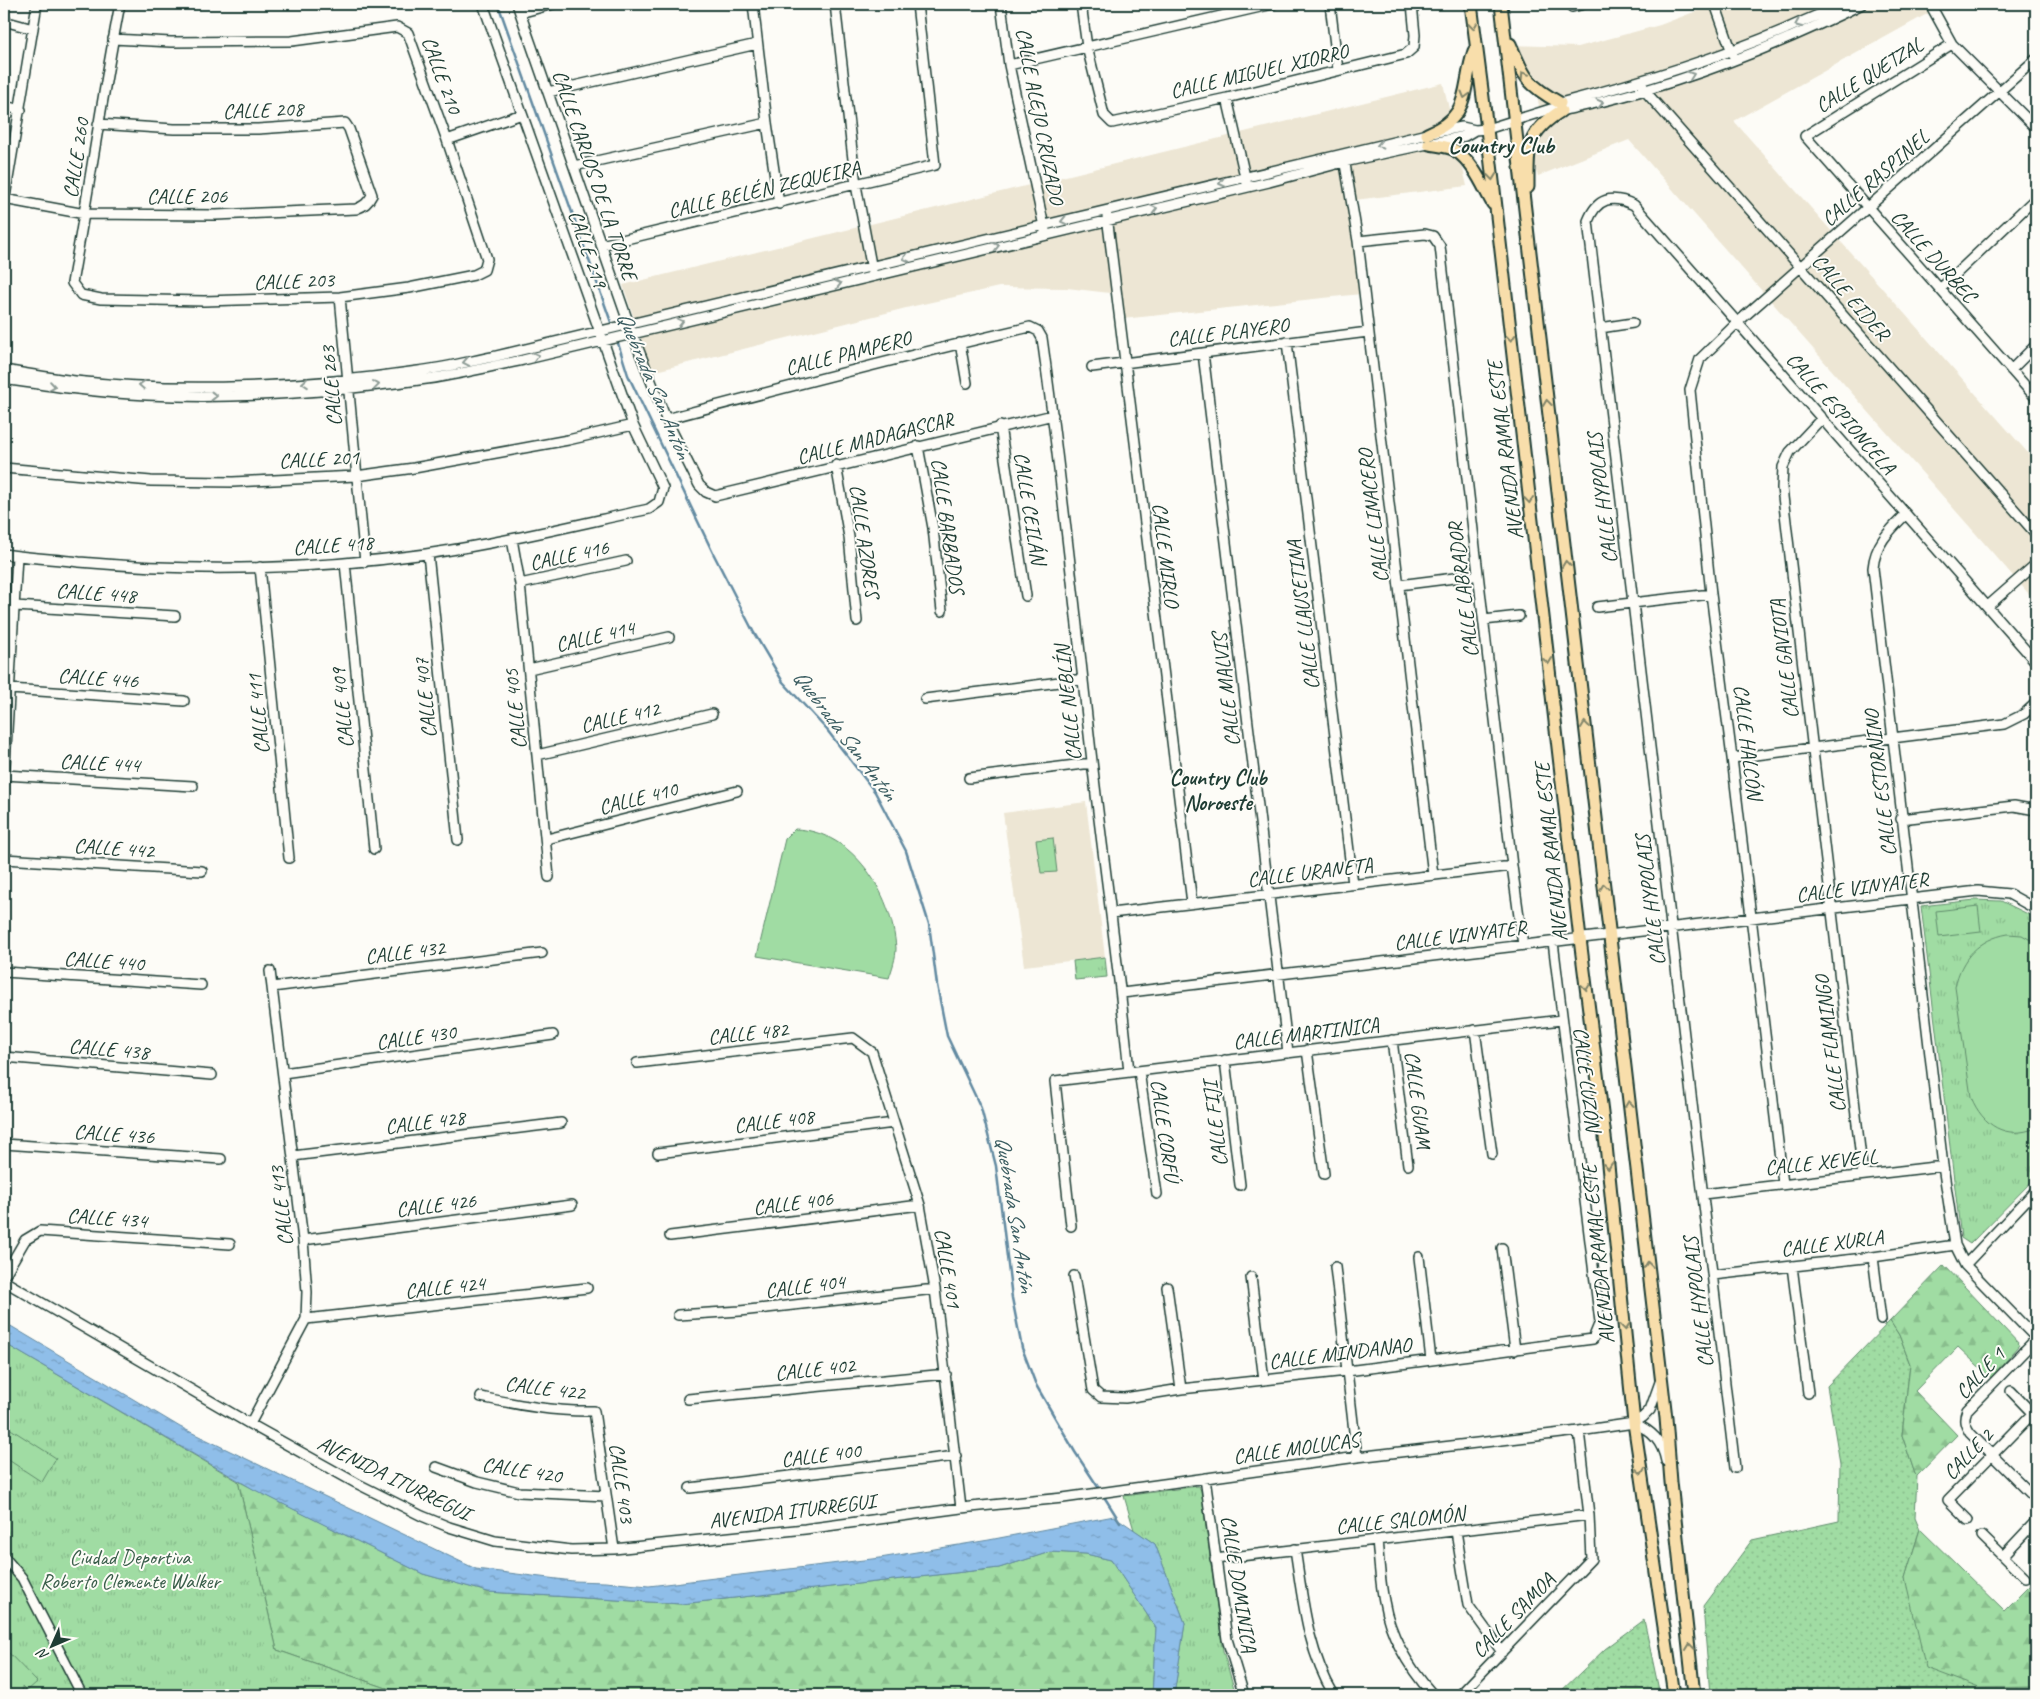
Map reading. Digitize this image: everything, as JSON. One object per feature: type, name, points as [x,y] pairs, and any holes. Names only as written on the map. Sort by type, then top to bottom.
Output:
[{"type":"main road","name":"AVENIDA RAMAL ESTE","points":[[1471,4],[1487,128],[1580,939],[1606,1145],[1634,1422],[1674,1695]]},
{"type":"main road","points":[[1501,4],[1661,1374],[1694,1695]]},
{"type":"main road","points":[[1504,32],[1527,80],[1559,107],[1541,125],[1532,138],[1528,163],[1528,189],[1525,214]]},
{"type":"main road","points":[[1428,139],[1460,110],[1476,47]]},
{"type":"main road","points":[[1428,139],[1451,148],[1463,157],[1475,173],[1495,208]]},
{"type":"street","points":[[4,200],[21,110],[37,4]]},
{"type":"street","name":"CALLE 260","points":[[101,299],[81,295],[72,283],[120,4]]},
{"type":"street","name":"CALLE 219","points":[[483,4],[601,340],[633,425],[663,488],[659,502]]},
{"type":"street","points":[[518,8],[553,4]]},
{"type":"street","points":[[753,4],[778,204]]},
{"type":"street","points":[[836,4],[856,185],[872,271]]},
{"type":"street","name":"CALLE BELÉN ZEQUEIRA","points":[[601,245],[935,166],[917,4]]},
{"type":"street","name":"CALLE ALEJO CRUZADO","points":[[1001,4],[1009,65],[1045,230]]},
{"type":"street","points":[[1081,4],[1087,47]]},
{"type":"street","points":[[1009,65],[1273,4]]},
{"type":"street","points":[[1330,4],[1338,70]]},
{"type":"street","name":"CALLE MIGUEL XIORRO","points":[[1087,47],[1104,115],[1112,123],[1227,98],[1406,54],[1414,47],[1412,4]]},
{"type":"street","points":[[1569,4],[1572,7],[1584,4]]},
{"type":"street","points":[[1715,4],[1733,56]]},
{"type":"street","points":[[1107,216],[1245,177],[1428,139],[1462,127],[1475,130],[1487,128],[1733,56],[1842,4]]},
{"type":"street","points":[[1559,107],[1646,91],[1825,22],[1862,4]]},
{"type":"street","points":[[1930,4],[1952,44],[2036,128]]},
{"type":"street","name":"CALLE CARLOS DE LA TORRE","points":[[518,8],[601,245],[666,419],[699,485],[706,492]]},
{"type":"street","points":[[4,21],[33,29]]},
{"type":"street","name":"CALLE 210","points":[[113,39],[171,42],[292,41],[397,27],[408,33],[447,140],[487,259],[484,270]]},
{"type":"street","points":[[548,92],[757,44]]},
{"type":"street","name":"CALLE QUETZAL","points":[[1805,136],[1952,44]]},
{"type":"street","name":"CALLE RASPINEL","points":[[1738,322],[2036,59]]},
{"type":"street","name":"CALLE EIDER","points":[[1641,82],[1646,91],[2036,534]]},
{"type":"street","points":[[1227,98],[1247,186]]},
{"type":"street","points":[[4,106],[21,110]]},
{"type":"street","points":[[447,140],[522,114]]},
{"type":"street","name":"CALLE 208","points":[[98,124],[183,130],[258,129],[345,123],[372,190],[369,201]]},
{"type":"street","points":[[574,166],[767,123]]},
{"type":"street","name":"CALLE DURBEC","points":[[1805,136],[2036,398]]},
{"type":"street","points":[[4,370],[76,381],[167,386],[348,384],[492,357],[598,331],[631,328],[1045,230],[1247,186],[1343,158]]},
{"type":"street","name":"CALLE LINACERO","points":[[1343,158],[1358,241],[1433,875]]},
{"type":"street","points":[[1940,289],[2036,198]]},
{"type":"street","name":"CALLE ESPIONCELA","points":[[1612,199],[1624,200],[1634,205],[2036,662]]},
{"type":"street","name":"CALLE HYPOLAIS","points":[[1612,199],[1599,204],[1592,212],[1588,221],[1735,1468]]},
{"type":"street","name":"CALLE 206","points":[[4,200],[85,214],[216,215],[356,209],[364,206],[369,201]]},
{"type":"street","name":"CALLE MIRLO","points":[[1107,216],[1192,903]]},
{"type":"street","name":"CALLE LABRADOR","points":[[1358,241],[1425,234],[1433,236],[1440,246],[1512,866],[1524,945]]},
{"type":"street","name":"CALLE 203","points":[[101,299],[204,302],[340,297],[409,288],[474,275],[484,270]]},
{"type":"street","name":"CALLE 263","points":[[340,297],[365,562]]},
{"type":"street","name":"CALLE HALCÓN","points":[[1738,322],[1700,359],[1690,390],[1710,594],[1732,758],[1783,1184]]},
{"type":"street","points":[[1600,328],[1633,323]]},
{"type":"street","name":"CALLE PAMPERO","points":[[666,419],[960,343],[1030,327],[1038,331]]},
{"type":"street","points":[[4,379],[75,389],[156,395],[243,396],[348,384],[435,377],[523,360],[601,340],[631,328]]},
{"type":"street","name":"CALLE NEBLÍN","points":[[1038,331],[1042,338],[1053,415],[1092,763],[1122,993],[1129,1072]]},
{"type":"street","name":"CALLE PLAYERO","points":[[1092,368],[1368,332]]},
{"type":"street","name":"CALLE LLAUSETINA","points":[[1287,342],[1353,884]]},
{"type":"street","points":[[960,343],[967,383]]},
{"type":"street","points":[[2012,370],[2036,345]]},
{"type":"street","name":"CALLE MALVIS","points":[[1203,353],[1288,1053]]},
{"type":"street","name":"CALLE MADAGASCAR","points":[[706,492],[715,496],[836,465],[1053,415]]},
{"type":"street","name":"CALLE GAVIOTA","points":[[1822,418],[1790,452],[1783,467],[1782,488],[1831,909]]},
{"type":"street","name":"CALLE 201","points":[[4,468],[150,481],[233,482],[356,476],[414,468],[568,440],[633,425]]},
{"type":"street","name":"CALLE CEILÁN","points":[[1000,426],[1026,596]]},
{"type":"street","name":"CALLE BARBADOS","points":[[918,446],[932,528],[942,611]]},
{"type":"street","name":"CALLE AZORES","points":[[836,465],[848,537],[857,621]]},
{"type":"street","name":"CALLE 418","points":[[4,554],[143,568],[345,564],[428,554],[512,538],[649,509],[659,502]]},
{"type":"street","name":"CALLE ESTORNINO","points":[[1906,514],[1884,536],[1874,556],[1873,568],[1943,1166],[1955,1245],[1965,1264],[2036,1339]]},
{"type":"street","name":"CALLE 405","points":[[512,538],[520,584],[550,877]]},
{"type":"street","name":"CALLE 407","points":[[428,554],[458,840]]},
{"type":"street","points":[[4,783],[17,556]]},
{"type":"street","name":"CALLE 416","points":[[520,584],[626,561]]},
{"type":"street","name":"CALLE 409","points":[[345,564],[374,849]]},
{"type":"street","points":[[1988,606],[2036,564]]},
{"type":"street","name":"CALLE 411","points":[[260,567],[289,858]]},
{"type":"street","points":[[1399,585],[1478,575]]},
{"type":"street","points":[[1597,607],[1710,594]]},
{"type":"street","name":"CALLE 448","points":[[15,606],[175,616]]},
{"type":"street","points":[[1484,620],[1519,616]]},
{"type":"street","name":"CALLE 414","points":[[529,669],[669,637]]},
{"type":"street","points":[[925,699],[1083,679]]},
{"type":"street","name":"CALLE 446","points":[[10,689],[184,701]]},
{"type":"street","points":[[1732,758],[2004,724],[2024,714],[2036,703]]},
{"type":"street","name":"CALLE 412","points":[[537,755],[712,714]]},
{"type":"street","points":[[969,778],[1092,763]]},
{"type":"street","name":"CALLE 444","points":[[4,775],[193,786]]},
{"type":"street","name":"CALLE 410","points":[[547,839],[737,790]]},
{"type":"street","points":[[1901,819],[2014,806],[2036,810]]},
{"type":"street","name":"CALLE 442","points":[[4,859],[202,871]]},
{"type":"street","name":"CALLE URANETA","points":[[1111,913],[1512,866]]},
{"type":"street","name":"CALLE VINYATER","points":[[1122,993],[1912,899],[1986,892],[2009,894],[2036,909]]},
{"type":"street","name":"CALLE FLAMINGO","points":[[1831,909],[1863,1175]]},
{"type":"street","name":"CALLE LUZÓN","points":[[1553,942],[1600,1322],[1593,1339]]},
{"type":"street","name":"CALLE 432","points":[[272,986],[542,953]]},
{"type":"street","name":"CALLE 413","points":[[250,1424],[306,1319],[307,1292],[303,1240],[270,971]]},
{"type":"street","name":"CALLE 440","points":[[4,972],[201,985]]},
{"type":"street","name":"CALLE MARTINICA","points":[[1071,1226],[1055,1081],[1562,1020]]},
{"type":"street","points":[[1475,1030],[1492,1154]]},
{"type":"street","name":"CALLE 430","points":[[283,1073],[553,1036]]},
{"type":"street","name":"CALLE 482","points":[[637,1063],[854,1038],[861,1044]]},
{"type":"street","name":"CALLE GUAM","points":[[1392,1040],[1408,1165]]},
{"type":"street","name":"CALLE 401","points":[[861,1044],[872,1052],[920,1205],[935,1289],[961,1508]]},
{"type":"street","points":[[1307,1050],[1324,1174]]},
{"type":"street","name":"CALLE 438","points":[[4,1058],[212,1075]]},
{"type":"street","name":"CALLE FIJI","points":[[1225,1060],[1240,1184]]},
{"type":"street","name":"CALLE CORFÚ","points":[[1139,1071],[1156,1194]]},
{"type":"street","name":"CALLE 428","points":[[293,1156],[561,1123]]},
{"type":"street","name":"CALLE 408","points":[[658,1153],[894,1123]]},
{"type":"street","name":"CALLE 436","points":[[4,1144],[221,1160]]},
{"type":"street","name":"CALLE XEVELL","points":[[1703,1194],[1943,1166]]},
{"type":"street","points":[[1965,1264],[2036,1190]]},
{"type":"street","name":"CALLE 426","points":[[303,1240],[572,1205]]},
{"type":"street","name":"CALLE 406","points":[[670,1236],[920,1205]]},
{"type":"street","name":"CALLE 434","points":[[4,1276],[23,1243],[31,1235],[40,1231],[230,1244]]},
{"type":"street","name":"CALLE XURLA","points":[[1712,1275],[1873,1257],[1955,1245]]},
{"type":"street","points":[[1502,1248],[1515,1350]]},
{"type":"street","points":[[1419,1257],[1431,1360]]},
{"type":"street","points":[[1873,1257],[1881,1320]]},
{"type":"street","points":[[1792,1266],[1808,1393]]},
{"type":"street","points":[[1334,1267],[1357,1457]]},
{"type":"street","name":"CALLE MINDANAO","points":[[1074,1276],[1093,1390],[1101,1397],[1125,1398],[1182,1389],[1347,1371],[1593,1339]]},
{"type":"street","points":[[1251,1277],[1264,1380]]},
{"type":"street","name":"AVENIDA ITURREGUI","points":[[4,1281],[250,1424],[356,1483],[449,1527],[495,1541],[571,1550],[614,1550],[805,1529],[961,1508]]},
{"type":"street","points":[[1167,1287],[1182,1389]]},
{"type":"street","name":"CALLE 424","points":[[306,1319],[587,1288]]},
{"type":"street","name":"CALLE 404","points":[[678,1315],[740,1311],[935,1289]]},
{"type":"street","name":"CALLE 1","points":[[2036,1339],[1967,1410],[1964,1416],[1965,1425],[1970,1433],[2036,1499]]},
{"type":"street","name":"CALLE 402","points":[[688,1399],[946,1374]]},
{"type":"street","points":[[1634,1422],[1650,1410],[1657,1393],[1661,1374]]},
{"type":"street","name":"CALLE 2","points":[[1968,1520],[1948,1500],[1991,1455],[2034,1415],[2011,1391]]},
{"type":"street","name":"CALLE 422","points":[[481,1397],[540,1409],[565,1412],[594,1412],[596,1422]]},
{"type":"street","name":"CALLE 403","points":[[596,1422],[614,1550]]},
{"type":"street","points":[[1634,1422],[1650,1431],[1657,1438],[1664,1452],[1671,1482]]},
{"type":"street","name":"CALLE MOLUCAS","points":[[961,1508],[1063,1498],[1357,1457],[1579,1431],[1634,1422]]},
{"type":"street","points":[[1579,1431],[1590,1516]]},
{"type":"street","name":"CALLE 400","points":[[690,1488],[956,1456]]},
{"type":"street","name":"CALLE 420","points":[[436,1467],[477,1482],[519,1492],[606,1496]]},
{"type":"street","name":"CALLE DOMINICA","points":[[1205,1478],[1227,1640],[1244,1695]]},
{"type":"street","name":"CALLE SALOMÓN","points":[[1215,1559],[1590,1516]]},
{"type":"street","name":"CALLE SAMOA","points":[[1460,1695],[1591,1559],[1590,1516]]},
{"type":"street","points":[[2003,1556],[2036,1521]]},
{"type":"street","points":[[1456,1531],[1468,1605],[1502,1652]]},
{"type":"street","points":[[1982,1536],[2025,1578]]},
{"type":"street","points":[[1377,1540],[1384,1602],[1393,1634],[1417,1677],[1433,1695]]},
{"type":"street","points":[[1295,1549],[1307,1628],[1326,1681],[1334,1695]]},
{"type":"street","points":[[4,1557],[22,1578],[82,1695]]},
{"type":"shaded area","points":[[1715,4],[1945,4],[1734,121],[2036,462],[2036,602],[1629,140],[1538,176],[1529,153],[1539,106],[1536,89],[1511,45],[1578,47],[1660,25]]},
{"type":"shaded area","points":[[1443,83],[1467,186],[1347,201],[1361,294],[1122,319],[1118,294],[1067,288],[999,287],[914,306],[652,372],[623,285]]},
{"type":"shaded area","points":[[1086,802],[1105,957],[1024,966],[1003,813]]},
{"type":"green space","points":[[795,829],[816,832],[835,841],[852,853],[878,887],[893,927],[896,948],[895,960],[889,978],[757,956],[785,839]]},
{"type":"green space","points":[[1053,838],[1057,872],[1041,873],[1036,840]]},
{"type":"green space","points":[[1975,900],[2001,901],[2032,916],[2036,921],[2036,1177],[1970,1244],[1961,1238],[1921,906]]},
{"type":"green space","points":[[1978,906],[1981,932],[1939,937],[1936,911]]},
{"type":"green space","points":[[2008,934],[2022,935],[2036,943],[2036,1128],[2015,1132],[2005,1131],[1989,1123],[1982,1116],[1971,1097],[1955,987],[1962,967],[1973,951],[1988,940]]},
{"type":"green space","points":[[1105,957],[1107,977],[1075,980],[1073,961]]},
{"type":"green space","points":[[1944,1265],[2020,1345],[1991,1378],[1958,1347],[1915,1391],[1957,1435],[1917,1476],[1902,1435],[1910,1364],[1899,1335],[1890,1321]]},
{"type":"green space","points":[[1890,1321],[1899,1335],[1910,1364],[1902,1435],[1917,1476],[1915,1517],[1920,1529],[1905,1578],[1979,1688],[2036,1687],[2036,1695],[1710,1695],[1703,1606],[1752,1540],[1839,1521],[1840,1463],[1827,1386]]},
{"type":"green space","name":"Ciudad Deportiva Roberto Clemente Walker","points":[[4,1343],[238,1481],[277,1650],[395,1691],[394,1695],[4,1695]]},
{"type":"green space","points":[[9,1428],[56,1458],[42,1482],[4,1457],[4,1436]]},
{"type":"green space","points":[[238,1481],[423,1574],[488,1592],[681,1604],[999,1568],[1050,1552],[1086,1554],[1111,1560],[1156,1628],[1152,1695],[394,1695],[395,1691],[277,1650]]},
{"type":"green space","points":[[1198,1486],[1201,1490],[1223,1651],[1236,1695],[1174,1695],[1185,1623],[1155,1544],[1134,1530],[1124,1496]]},
{"type":"green space","points":[[1920,1529],[2004,1611],[2036,1579],[2036,1687],[1979,1688],[1926,1668],[1905,1578]]},
{"type":"green space","points":[[1644,1620],[1660,1695],[1557,1695],[1605,1649]]},
{"type":"green space","points":[[4,1648],[37,1682],[27,1691],[22,1686],[23,1695],[4,1695]]},
{"type":"water","points":[[4,1322],[180,1427],[476,1569],[573,1581],[649,1586],[880,1558],[989,1540],[1114,1516],[1155,1544],[1185,1623],[1174,1695],[1152,1695],[1156,1628],[1111,1560],[1086,1554],[1050,1552],[999,1568],[681,1604],[488,1592],[423,1574],[253,1489],[4,1343]]},
{"type":"waterway","name":"Quebrada San Antón","points":[[498,4],[612,325]]},
{"type":"waterway","name":"Quebrada San Antón","points":[[617,340],[628,375],[713,553],[754,633],[783,682],[827,730],[875,792],[906,851],[929,924],[937,985],[947,1036],[981,1108],[996,1166],[1012,1298],[1022,1348],[1036,1385],[1075,1452],[1100,1490]]},
{"type":"waterway","name":"Quebrada San Antón","points":[[1103,1495],[1120,1522]]},
{"type":"district","name":"Country Club","points":[[1501,145]]},
{"type":"district","name":"Country Club Noroeste","points":[[1218,790]]}]
